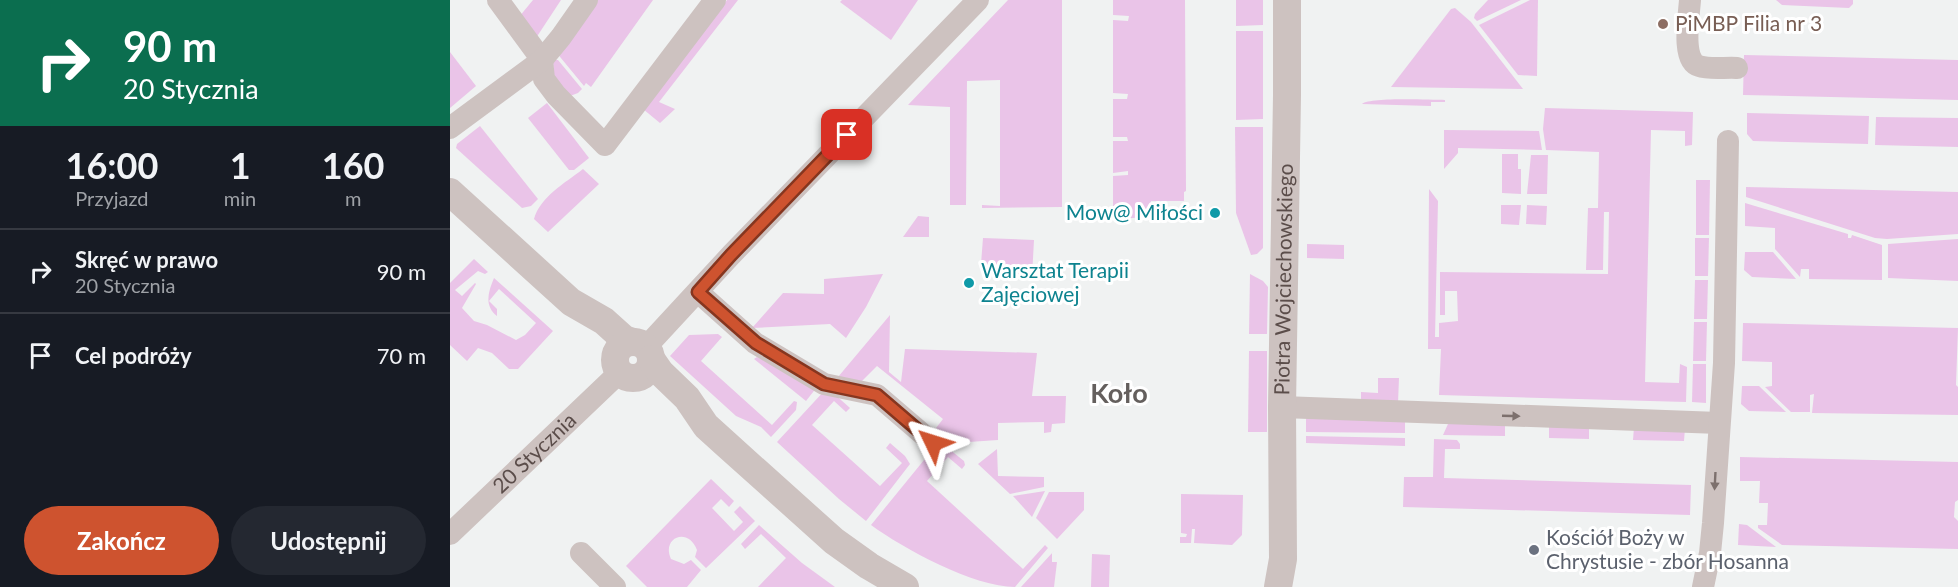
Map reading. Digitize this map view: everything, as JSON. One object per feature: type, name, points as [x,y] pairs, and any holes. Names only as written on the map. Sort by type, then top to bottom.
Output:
[{"type":"street","points":[[498,0],[542,60],[544,79],[556,95],[605,145],[715,0]]},
{"type":"street","points":[[450,128],[542,60],[587,0]]},
{"type":"street","name":"20 Stycznia","points":[[450,534],[633,360],[731,255],[978,0]]},
{"type":"street","name":"Piotra Wojciechowskiego","points":[[1278,587],[1283,559],[1282,407],[1287,0]]},
{"type":"street","points":[[1690,0],[1687,53],[1692,63],[1699,67],[1737,68]]},
{"type":"street","points":[[1703,587],[1712,533],[1724,363],[1728,141]]},
{"type":"street","points":[[450,192],[571,302],[604,321],[624,339],[648,385],[676,410],[706,426],[834,541],[869,566],[905,587]]},
{"type":"street","points":[[698,292],[756,343],[824,384],[877,395],[933,443]]},
{"type":"street","points":[[1282,407],[1719,423]]},
{"type":"street","points":[[581,553],[615,587]]},
{"type":"street","name":"Piotra Wojciechowskiego","points":[[1283,559],[1296,587]]},
{"type":"shaded area","points":[[533,0],[561,0],[536,38],[519,17]]},
{"type":"shaded area","points":[[592,0],[653,0],[591,87],[586,83],[584,86],[556,52]]},
{"type":"shaded area","points":[[727,0],[738,0],[659,102],[675,109],[660,123],[643,109]]},
{"type":"shaded area","points":[[842,0],[918,0],[891,40],[840,2]]},
{"type":"shaded area","points":[[1008,0],[1062,0],[1062,207],[982,208],[982,205],[1000,206],[1000,80],[967,81],[966,205],[950,205],[950,107],[908,105]]},
{"type":"shaded area","points":[[1113,0],[1185,0],[1186,191],[1184,201],[1151,201],[1151,217],[1113,219],[1113,176],[1128,175],[1128,171],[1113,173],[1113,141],[1128,141],[1127,137],[1113,137],[1113,99],[1127,99],[1128,94],[1113,93],[1113,20],[1128,21],[1129,16],[1113,15]]},
{"type":"shaded area","points":[[1236,0],[1263,0],[1263,25],[1236,26]]},
{"type":"shaded area","points":[[1488,0],[1521,0],[1477,21],[1474,18],[1475,14]]},
{"type":"shaded area","points":[[1530,0],[1538,0],[1537,76],[1518,75],[1479,25]]},
{"type":"shaded area","points":[[1776,0],[1853,0],[1853,4],[1849,8],[1782,5]]},
{"type":"shaded area","points":[[1455,8],[1471,22],[1523,89],[1391,87],[1451,9]]},
{"type":"shaded area","points":[[1236,31],[1263,31],[1263,119],[1236,120]]},
{"type":"shaded area","points":[[450,52],[476,86],[450,108]]},
{"type":"shaded area","points":[[1744,55],[1958,60],[1958,100],[1743,95]]},
{"type":"shaded area","points":[[553,60],[558,60],[582,89],[578,93],[570,96],[554,83]]},
{"type":"shaded area","points":[[1388,100],[1445,100],[1445,102],[1431,102],[1431,106],[1362,104]]},
{"type":"shaded area","points":[[547,103],[589,158],[574,170],[569,170],[528,118]]},
{"type":"shaded area","points":[[1545,108],[1693,112],[1692,145],[1685,146],[1685,131],[1651,130],[1645,382],[1679,383],[1680,364],[1687,367],[1686,402],[1439,395],[1441,349],[1428,349],[1429,189],[1438,201],[1435,337],[1439,337],[1439,323],[1458,321],[1457,291],[1445,291],[1445,315],[1440,315],[1440,272],[1608,274],[1609,212],[1604,212],[1603,270],[1586,270],[1588,208],[1598,208],[1599,152],[1546,150],[1543,129]]},
{"type":"shaded area","points":[[1747,113],[1869,116],[1868,144],[1753,141],[1747,134]]},
{"type":"shaded area","points":[[1876,117],[1958,118],[1958,147],[1875,145]]},
{"type":"shaded area","points":[[480,126],[538,199],[531,206],[522,208],[456,148],[457,144]]},
{"type":"shaded area","points":[[1235,127],[1263,127],[1263,248],[1257,254],[1251,255],[1236,213]]},
{"type":"shaded area","points":[[1444,130],[1539,131],[1542,150],[1458,148],[1458,153],[1444,169]]},
{"type":"shaded area","points":[[1502,154],[1518,154],[1518,169],[1521,169],[1521,194],[1502,193]]},
{"type":"shaded area","points":[[1531,155],[1548,155],[1547,194],[1527,194]]},
{"type":"shaded area","points":[[583,169],[599,184],[548,232],[534,219],[537,211],[547,197]]},
{"type":"shaded area","points":[[1696,180],[1710,180],[1709,235],[1696,235]]},
{"type":"shaded area","points":[[1746,187],[1958,192],[1958,234],[1875,238],[1746,197]]},
{"type":"shaded area","points":[[1745,203],[1848,234],[1848,238],[1852,235],[1882,245],[1882,280],[1809,279],[1809,269],[1801,269],[1800,277],[1775,249],[1775,228],[1745,226]]},
{"type":"shaded area","points":[[1501,205],[1521,205],[1519,225],[1501,224]]},
{"type":"shaded area","points":[[1527,205],[1547,206],[1546,225],[1526,224]]},
{"type":"shaded area","points":[[918,216],[929,217],[929,237],[903,237]]},
{"type":"shaded area","points":[[983,238],[1034,240],[1032,277],[983,275],[984,264],[981,264]]},
{"type":"shaded area","points":[[1695,238],[1709,238],[1708,276],[1695,276]]},
{"type":"shaded area","points":[[1958,239],[1958,281],[1888,278],[1888,244]]},
{"type":"shaded area","points":[[1307,244],[1344,245],[1344,259],[1307,258]]},
{"type":"shaded area","points":[[1745,252],[1773,252],[1796,279],[1752,277],[1744,270]]},
{"type":"shaded area","points":[[474,259],[488,272],[485,274],[478,271],[455,290],[462,296],[476,284],[462,308],[474,321],[516,340],[525,335],[536,323],[499,289],[489,301],[497,309],[497,316],[493,312],[490,308],[488,298],[494,278],[553,331],[518,369],[509,369],[492,353],[478,348],[467,361],[450,345],[450,283]]},
{"type":"shaded area","points":[[883,274],[846,338],[830,324],[752,328],[783,293],[824,294],[824,279]]},
{"type":"shaded area","points":[[1250,274],[1263,281],[1268,287],[1267,334],[1249,334]]},
{"type":"shaded area","points":[[1695,280],[1708,280],[1707,319],[1694,319]]},
{"type":"shaded area","points":[[890,315],[889,372],[901,382],[905,349],[1037,353],[1032,396],[1066,396],[1065,423],[1052,424],[1051,432],[1044,433],[1044,422],[998,423],[998,440],[954,443],[936,428],[943,419],[877,366],[860,383],[838,377]]},
{"type":"shaded area","points":[[1694,322],[1707,322],[1706,361],[1693,361]]},
{"type":"shaded area","points":[[1743,323],[1958,328],[1956,385],[1958,387],[1958,415],[1812,413],[1814,394],[1810,395],[1810,412],[1791,412],[1765,387],[1772,386],[1772,362],[1742,361]]},
{"type":"shaded area","points":[[718,334],[722,337],[701,361],[772,425],[794,401],[797,402],[796,410],[771,437],[761,427],[736,416],[670,356],[689,335]]},
{"type":"shaded area","points":[[1249,351],[1267,351],[1267,432],[1248,432]]},
{"type":"shaded area","points":[[757,357],[817,387],[806,401],[754,359]]},
{"type":"shaded area","points":[[1693,364],[1706,364],[1706,403],[1692,402]]},
{"type":"shaded area","points":[[1378,378],[1399,378],[1398,403],[1361,402],[1361,392],[1378,393]]},
{"type":"shaded area","points":[[1742,386],[1759,386],[1786,412],[1749,411],[1741,404]]},
{"type":"shaded area","points":[[826,389],[850,408],[846,412],[834,401],[812,425],[880,486],[902,463],[886,448],[890,443],[905,456],[910,464],[866,521],[777,442]]},
{"type":"shaded area","points":[[1306,418],[1405,421],[1405,433],[1306,432]]},
{"type":"shaded area","points":[[1505,422],[1505,436],[1443,435],[1448,424]]},
{"type":"shaded area","points":[[1549,424],[1589,425],[1589,439],[1549,438]]},
{"type":"shaded area","points":[[1634,427],[1685,428],[1684,441],[1633,440]]},
{"type":"shaded area","points":[[1306,436],[1405,438],[1405,446],[1306,443]]},
{"type":"shaded area","points":[[1434,439],[1457,440],[1460,444],[1460,449],[1445,449],[1444,478],[1691,485],[1690,515],[1403,507],[1404,477],[1433,477]]},
{"type":"shaded area","points":[[933,449],[949,449],[964,461],[965,465],[962,469],[948,457],[927,481],[1023,569],[1045,545],[1048,548],[1015,587],[980,581],[960,574],[920,555],[871,525]]},
{"type":"shaded area","points":[[997,449],[998,476],[1044,477],[1044,487],[1010,494],[978,464]]},
{"type":"shaded area","points":[[1740,457],[1958,462],[1958,500],[1955,502],[1954,517],[1958,521],[1958,549],[1782,545],[1758,528],[1758,525],[1767,525],[1768,503],[1759,503],[1760,481],[1740,481]]},
{"type":"shaded area","points":[[711,479],[734,501],[729,507],[721,499],[712,508],[734,531],[743,522],[734,512],[740,506],[755,521],[706,568],[695,557],[697,550],[688,538],[682,537],[672,541],[669,552],[671,559],[684,564],[691,560],[701,570],[687,587],[647,587],[626,566]]},
{"type":"shaded area","points":[[1045,491],[1032,517],[1013,496]]},
{"type":"shaded area","points":[[1049,492],[1084,492],[1084,510],[1057,539],[1036,518]]},
{"type":"shaded area","points":[[1181,494],[1243,495],[1242,535],[1232,545],[1194,543],[1195,529],[1192,529],[1191,543],[1180,543],[1180,537],[1186,537],[1187,534],[1181,533]]},
{"type":"shaded area","points":[[1739,524],[1747,525],[1776,547],[1738,545]]},
{"type":"shaded area","points":[[759,525],[802,563],[835,587],[758,587],[786,558],[761,534],[745,549],[741,544]]},
{"type":"shaded area","points":[[1052,553],[1052,562],[1057,562],[1054,587],[1021,587]]},
{"type":"shaded area","points":[[1092,554],[1110,555],[1109,587],[1091,587]]},
{"type":"place","name":"PiMBP Filia nr 3","points":[[1663,24]]},
{"type":"place","name":"Mow@ Miłości","points":[[1215,213]]},
{"type":"place","name":"Warsztat Terapii Zajęciowej","points":[[969,283]]},
{"type":"place","name":"Kościół Boży w Chrystusie - zbór Hosanna","points":[[1534,550]]},
{"type":"district","name":"Koło","points":[[1119,394]]},
{"type":"route","points":[[847,135],[698,292],[756,343],[824,384],[877,395],[933,443]]}]
